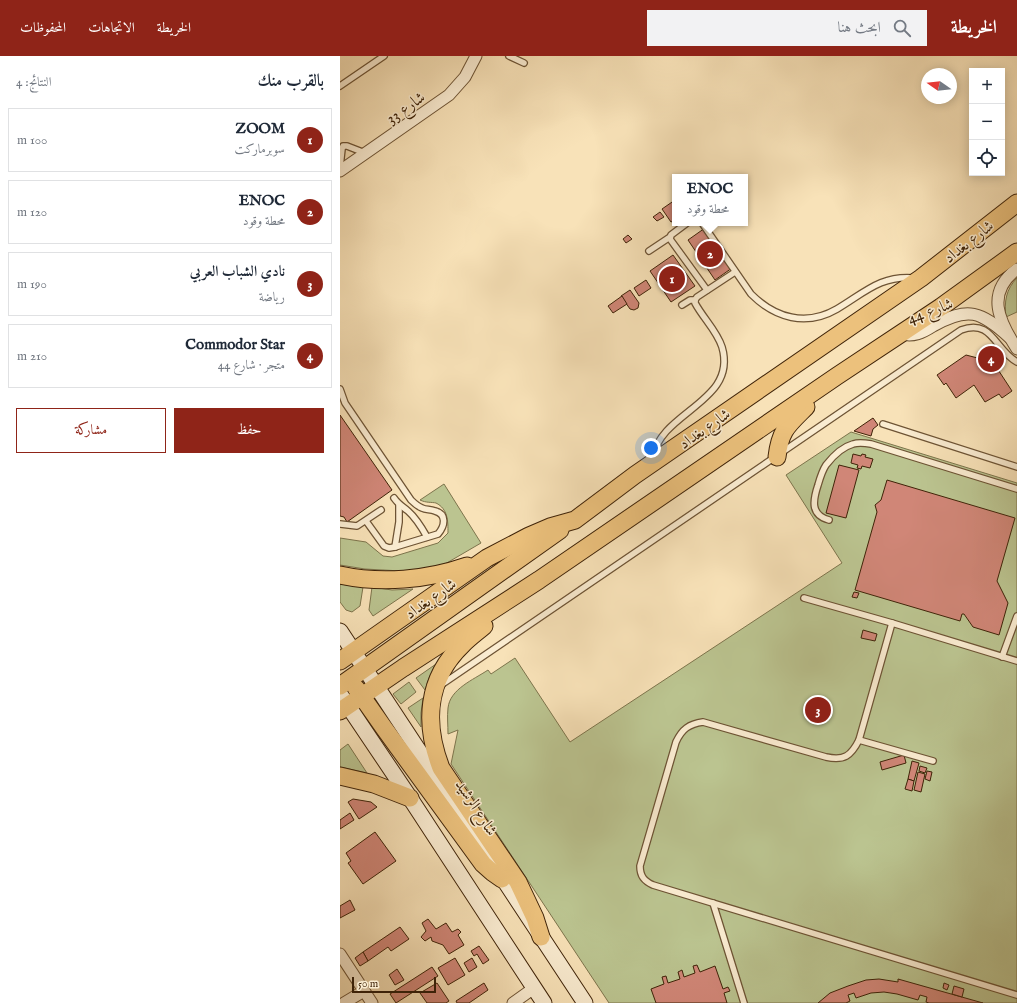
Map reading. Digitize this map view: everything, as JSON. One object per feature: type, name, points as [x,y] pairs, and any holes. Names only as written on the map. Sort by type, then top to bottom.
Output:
[{"type":"main road","name":"شارع بغداد","points":[[347,656],[488,558],[529,536],[550,527],[575,520],[652,463],[921,278],[1017,203]]},
{"type":"main road","name":"شارع بغداد","points":[[347,702],[377,686],[539,580],[837,376],[942,308],[1017,252]]},
{"type":"main road","points":[[777,457],[779,442],[785,429],[837,376]]},
{"type":"main road","points":[[345,682],[575,520]]},
{"type":"main road","points":[[340,575],[368,579],[410,579],[453,571],[488,558]]},
{"type":"main road","points":[[539,580],[462,644],[451,657],[442,671],[434,689],[430,713],[434,750],[441,768],[518,882],[535,918],[541,937]]},
{"type":"main road","name":"شارع الرشيد","points":[[340,631],[347,656],[365,669],[377,686],[502,879],[585,1003]]},
{"type":"main road","points":[[340,664],[345,682],[347,702],[544,1003]]},
{"type":"main road","points":[[347,702],[483,864],[502,879]]},
{"type":"main road","points":[[340,776],[374,784],[410,798]]},
{"type":"street","name":"شارع 33","points":[[340,171],[449,95],[465,77],[476,56]]},
{"type":"street","name":"شارع 44","points":[[1017,268],[1001,286],[998,300],[999,314],[1017,349]]},
{"type":"street","name":"شارع 44","points":[[901,334],[911,336],[921,333],[952,316],[974,314],[987,318],[1010,338]]},
{"type":"street","points":[[340,954],[372,1003]]},
{"type":"street","points":[[513,1003],[534,988]]},
{"type":"street","points":[[344,1003],[364,990]]},
{"type":"lane","points":[[340,86],[384,56]]},
{"type":"lane","points":[[508,56],[524,63]]},
{"type":"lane","points":[[340,167],[342,144],[366,154]]},
{"type":"lane","points":[[649,251],[683,226]]},
{"type":"lane","points":[[704,226],[758,302],[773,312],[797,318],[807,318],[827,314],[870,287],[894,278],[921,278]]},
{"type":"lane","points":[[670,237],[707,290]]},
{"type":"lane","points":[[682,305],[690,300],[695,300],[707,290],[736,272]]},
{"type":"lane","points":[[652,463],[658,442],[664,433],[710,394],[720,379],[723,370],[724,361],[718,339],[695,303],[695,300]]},
{"type":"lane","points":[[434,689],[777,457],[961,330],[976,327],[990,333],[1008,356],[1017,362]]},
{"type":"lane","points":[[340,389],[345,404],[416,506],[423,509],[437,511],[442,516],[444,522],[442,529],[438,534],[395,548],[389,548],[384,546],[366,521]]},
{"type":"lane","points":[[883,424],[1017,467]]},
{"type":"lane","points":[[829,520],[822,519],[814,508],[814,501],[821,475],[826,465],[839,451],[853,444],[871,444],[1017,489]]},
{"type":"lane","points":[[394,498],[399,505],[408,510],[414,517],[427,537]]},
{"type":"lane","points":[[395,548],[399,522],[399,505]]},
{"type":"lane","points":[[340,524],[357,526],[381,510]]},
{"type":"lane","points":[[804,598],[1017,661]]},
{"type":"lane","points":[[1002,656],[1017,616]]},
{"type":"lane","points":[[892,623],[859,740],[854,750],[848,755],[833,759],[703,722],[690,726],[680,734],[676,742],[640,866],[640,872],[643,878],[652,885],[1017,995]]},
{"type":"lane","points":[[859,740],[934,761]]},
{"type":"lane","points":[[713,903],[744,1003]]},
{"type":"green space","points":[[1017,278],[1017,312],[1006,317],[1005,306],[1008,291]]},
{"type":"green space","points":[[851,432],[1017,483],[1017,1003],[609,1003],[451,764],[458,730],[448,734],[448,708],[450,701],[453,695],[469,681],[488,670],[491,674],[515,658],[570,742],[842,563],[786,475]]},
{"type":"green space","points":[[444,484],[481,543],[445,564],[420,572],[365,569],[340,565],[340,538],[366,542],[383,556],[392,557],[438,543],[448,533],[445,512],[436,503],[420,500]]},
{"type":"green space","points":[[340,584],[363,587],[360,606],[352,612],[346,610],[340,602]]},
{"type":"green space","points":[[372,587],[392,590],[413,589],[373,616],[369,610]]},
{"type":"green space","points":[[436,664],[429,678],[425,690],[416,678]]},
{"type":"green space","points":[[409,682],[416,692],[401,704],[393,694]]},
{"type":"green space","points":[[423,698],[421,713],[421,727],[408,708]]},
{"type":"green space","points":[[348,744],[367,773],[340,767],[340,750]]},
{"type":"building","points":[[672,202],[672,222],[671,222],[662,209]]},
{"type":"building","points":[[660,212],[664,217],[657,221],[653,217]]},
{"type":"building","points":[[705,228],[732,268],[715,280],[688,240]]},
{"type":"building","points":[[628,235],[632,239],[626,243],[623,239]]},
{"type":"building","points":[[673,255],[695,286],[671,302],[650,271]]},
{"type":"building","points":[[646,280],[651,288],[639,296],[634,288]]},
{"type":"building","points":[[630,290],[639,303],[638,308],[634,310],[630,309],[621,296]]},
{"type":"building","points":[[622,296],[627,304],[613,313],[608,306]]},
{"type":"building","points":[[966,355],[993,362],[1012,391],[1002,398],[999,394],[985,402],[974,385],[956,398],[946,383],[944,385],[937,375]]},
{"type":"building","points":[[340,415],[392,490],[347,522],[344,517],[340,516]]},
{"type":"building","points":[[873,418],[878,425],[873,429],[871,436],[854,431]]},
{"type":"building","points":[[853,454],[861,456],[862,454],[866,455],[865,457],[873,459],[870,468],[862,466],[861,469],[857,468],[858,465],[851,463]]},
{"type":"building","points":[[839,465],[859,470],[846,518],[826,513]]},
{"type":"building","points":[[887,480],[1015,518],[997,581],[1008,603],[999,635],[973,627],[964,614],[962,614],[960,621],[855,590],[877,512],[875,505],[881,500]]},
{"type":"building","points":[[854,592],[859,593],[857,598],[852,597]]},
{"type":"building","points":[[863,630],[877,634],[875,641],[861,638]]},
{"type":"building","points":[[904,755],[906,763],[882,770],[880,762]]},
{"type":"building","points":[[912,761],[919,763],[914,781],[908,779]]},
{"type":"building","points":[[920,766],[927,768],[925,773],[919,771]]},
{"type":"building","points":[[927,771],[932,772],[930,781],[925,779]]},
{"type":"building","points":[[918,772],[925,774],[921,792],[914,790]]},
{"type":"building","points":[[908,779],[914,781],[912,791],[905,789]]},
{"type":"building","points":[[353,799],[371,802],[377,807],[359,819],[348,802]]},
{"type":"building","points":[[350,813],[354,820],[340,829],[340,820]]},
{"type":"building","points":[[375,832],[396,861],[363,884],[348,863],[351,861],[346,853]]},
{"type":"building","points":[[350,900],[355,910],[340,918],[340,906]]},
{"type":"building","points":[[428,919],[436,929],[446,923],[452,932],[458,929],[461,932],[458,935],[464,945],[449,954],[443,945],[432,941],[431,937],[425,941],[421,937],[426,931],[422,923]]},
{"type":"building","points":[[400,927],[409,939],[391,951],[388,947],[368,961],[363,952]]},
{"type":"building","points":[[479,946],[489,960],[483,964],[477,954],[474,956],[471,951]]},
{"type":"building","points":[[363,952],[368,961],[360,966],[355,958]]},
{"type":"building","points":[[455,958],[465,975],[448,985],[438,968]]},
{"type":"building","points":[[472,958],[477,967],[469,972],[464,963]]},
{"type":"building","points":[[697,965],[700,972],[715,966],[723,989],[728,987],[730,991],[724,993],[727,1003],[656,1003],[651,989],[664,984],[662,977],[666,976],[668,983],[680,979],[678,972],[682,970],[684,977],[695,973],[693,966]]},
{"type":"building","points":[[432,967],[438,976],[396,1003],[390,994]]},
{"type":"building","points":[[397,969],[404,980],[395,985],[389,975]]},
{"type":"building","points":[[879,979],[898,982],[898,979],[983,1003],[929,1003],[926,1002],[927,997],[920,995],[918,1000],[884,992],[871,993],[856,998],[854,993],[848,995],[850,1001],[846,1003],[818,1003],[830,993],[866,980]]},
{"type":"building","points":[[437,983],[449,1001],[446,1003],[427,1003],[420,993]]},
{"type":"building","points":[[484,983],[488,990],[469,1003],[457,1003],[456,1001]]},
{"type":"building","points":[[944,983],[949,985],[947,990],[943,988]]},
{"type":"building","points":[[954,986],[964,989],[962,997],[952,994]]},
{"type":"place","name":"ENOC","points":[[710,254]]},
{"type":"place","name":"ZOOM","points":[[672,279]]},
{"type":"place","name":"Commodor Star","points":[[991,359]]},
{"type":"place","name":"نادي الشباب العربي","points":[[818,710]]}]
